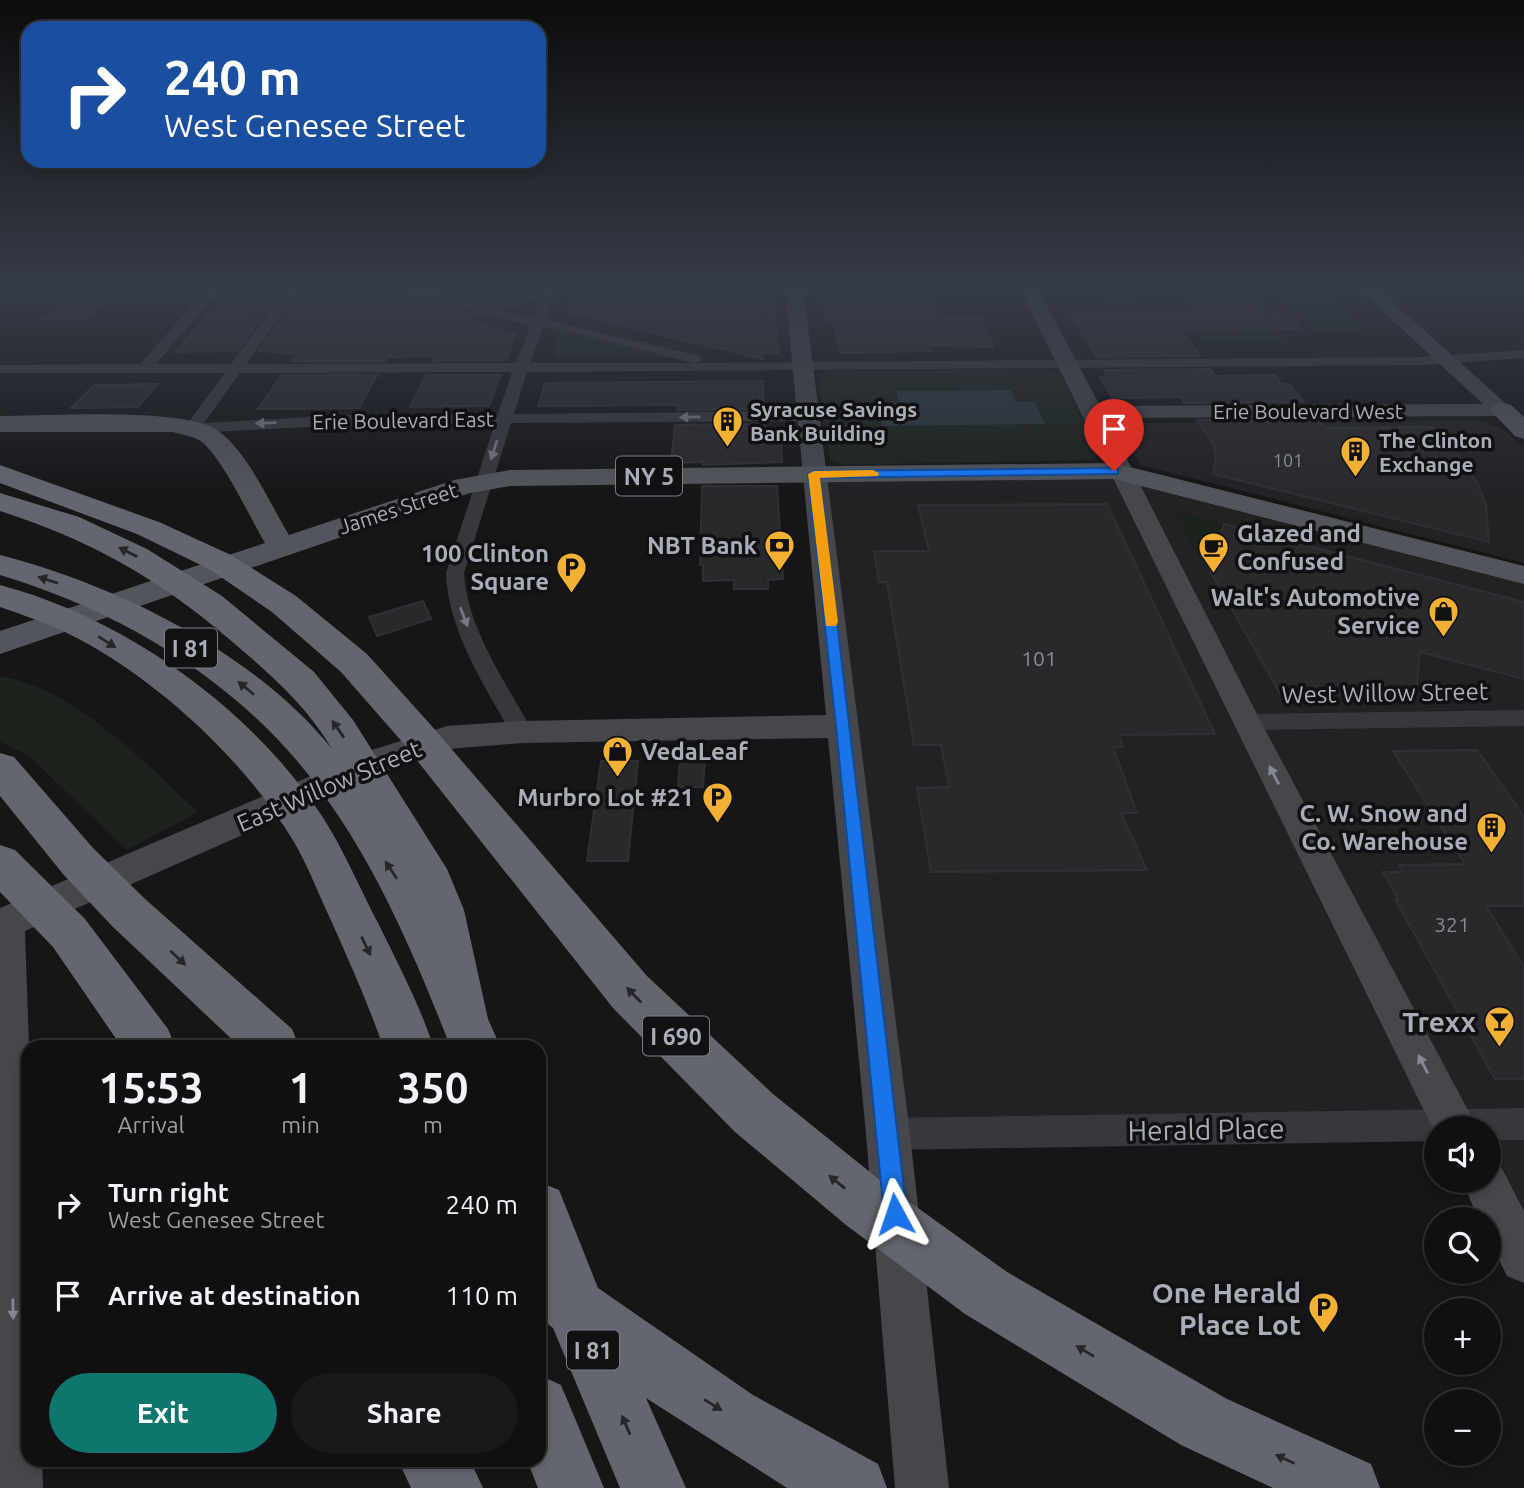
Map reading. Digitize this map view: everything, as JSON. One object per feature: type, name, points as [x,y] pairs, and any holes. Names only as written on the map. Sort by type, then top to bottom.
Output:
[{"type":"highway","points":[[0,473],[79,503]]},
{"type":"highway","name":"I 690","points":[[0,485],[79,503],[148,528],[220,562],[284,604],[354,663],[417,734],[630,992],[754,1113],[866,1205],[986,1293],[1204,1422],[1347,1488]]},
{"type":"highway","points":[[0,502],[68,523],[136,555],[210,604],[301,681],[341,730],[358,789]]},
{"type":"highway","name":"I 81","points":[[0,565],[73,588],[129,612],[225,671],[317,757],[358,789],[470,1033]]},
{"type":"highway","name":"I 81","points":[[0,595],[81,626],[169,683],[236,742],[302,819],[374,964],[406,1040]]},
{"type":"highway","points":[[0,768],[78,861],[128,912],[267,1040]]},
{"type":"highway","points":[[0,806],[78,861]]},
{"type":"highway","points":[[7,899],[69,933],[146,1040]]},
{"type":"highway","name":"I 81","points":[[546,1229],[587,1337],[653,1488]]},
{"type":"highway","points":[[546,1284],[655,1368],[792,1457],[853,1488]]},
{"type":"highway","points":[[546,1425],[571,1488]]},
{"type":"highway","points":[[436,1467],[450,1488]]},
{"type":"main road","points":[[1513,410],[1524,431]]},
{"type":"main road","name":"Erie Boulevard East","points":[[0,424],[174,424],[192,428]]},
{"type":"main road","points":[[192,428],[217,443],[238,467],[249,493],[282,547]]},
{"type":"main road","name":"NY 5","points":[[814,474],[1124,473],[1524,575]]},
{"type":"main road","name":"James Street","points":[[0,643],[484,482],[510,478],[814,474]]},
{"type":"street","points":[[145,368],[155,356]]},
{"type":"street","points":[[192,428],[243,356]]},
{"type":"street","points":[[522,732],[465,621],[454,587],[455,573],[526,356]]},
{"type":"street","points":[[683,356],[728,367]]},
{"type":"street","points":[[801,356],[844,726],[923,1477]]},
{"type":"street","points":[[1065,356],[1246,722],[1449,1116]]},
{"type":"street","points":[[1442,356],[1513,410]]},
{"type":"street","points":[[0,369],[802,367],[1485,356]]},
{"type":"street","name":"Erie Boulevard West","points":[[1092,412],[1513,410]]},
{"type":"street","name":"Erie Boulevard East","points":[[192,428],[333,421],[807,416]]},
{"type":"street","name":"West Willow Street","points":[[1246,722],[1524,718]]},
{"type":"street","name":"East Willow Street","points":[[7,899],[416,746],[447,738],[522,732],[844,726]]},
{"type":"street","points":[[7,899],[16,1488]]},
{"type":"street","name":"Herald Place","points":[[1501,1125],[1524,1124]]},
{"type":"street","name":"Herald Place","points":[[888,1134],[1424,1127]]},
{"type":"street","points":[[1490,1193],[1524,1259]]},
{"type":"shaded area","points":[[553,356],[689,357],[553,358]]},
{"type":"shaded area","points":[[1046,369],[1061,376],[1100,453],[1092,460],[845,465],[830,460],[818,378],[829,371]],"holes":[[[896,392],[1016,402],[899,403]]]},
{"type":"shaded area","points":[[1011,390],[1016,402],[1035,402],[1045,424],[882,426],[877,403],[899,403],[896,391]]},
{"type":"shaded area","points":[[1476,420],[1502,428],[1524,448],[1524,563],[1141,465],[1117,432],[1120,426],[1133,423]]},
{"type":"shaded area","points":[[1114,471],[1524,575],[1524,1258],[1494,1193],[1501,1193],[1501,1116],[1424,1116],[1424,1130],[888,1134],[814,474]]},
{"type":"shaded area","points":[[1181,512],[1224,524],[1209,574],[1175,517]]},
{"type":"shaded area","points":[[0,676],[28,683],[81,711],[132,751],[198,812],[127,850],[28,755],[0,742]]},
{"type":"building","points":[[295,356],[413,356],[387,357],[385,361],[292,361]]},
{"type":"building","points":[[434,356],[507,356],[506,360],[432,361]]},
{"type":"building","points":[[1210,369],[1215,376],[1275,375],[1282,384],[1289,384],[1304,402],[1184,403],[1180,397],[1112,398],[1100,377],[1108,377],[1104,370]]},
{"type":"building","points":[[282,375],[377,375],[359,408],[258,409]]},
{"type":"building","points":[[426,375],[501,375],[489,406],[410,407]]},
{"type":"building","points":[[763,381],[764,409],[677,410],[677,405],[538,406],[545,383]]},
{"type":"building","points":[[158,384],[138,407],[71,408],[94,385]]},
{"type":"building","name":"The Clinton Exchange","points":[[1197,420],[1319,420],[1326,428],[1433,427],[1459,455],[1478,485],[1486,504],[1489,542],[1213,474],[1216,456],[1214,446]]},
{"type":"building","name":"Syracuse Savings Bank Building","points":[[765,424],[765,434],[781,434],[782,462],[703,465],[703,462],[671,463],[675,425]]},
{"type":"building","points":[[702,486],[777,486],[783,579],[768,580],[768,589],[734,589],[734,580],[703,581],[703,565],[700,565]]},
{"type":"building","points":[[1107,504],[1215,734],[1119,735],[1123,747],[1113,747],[1137,813],[1121,813],[1147,870],[931,872],[917,788],[949,787],[941,745],[914,745],[887,582],[879,582],[874,551],[929,551],[918,505]]},
{"type":"building","points":[[1224,524],[1524,602],[1524,679],[1420,652],[1416,694],[1281,695],[1210,571]]},
{"type":"building","points":[[423,601],[431,619],[377,636],[369,617]]},
{"type":"building","points":[[1477,750],[1524,816],[1524,906],[1486,906],[1524,967],[1524,1079],[1495,1079],[1395,899],[1398,899],[1383,872],[1403,872],[1399,865],[1465,864],[1393,751]]},
{"type":"building","points":[[680,760],[705,760],[703,787],[678,787]]},
{"type":"building","points":[[601,761],[638,761],[628,861],[587,861]]},
{"type":"slow traffic","points":[[831,622],[814,474],[873,473]]},
{"type":"place","name":"Syracuse Savings Bank Building","points":[[727,448]]},
{"type":"place","name":"The Clinton Exchange","points":[[1356,479]]},
{"type":"place","name":"NBT Bank","points":[[780,572]]},
{"type":"place","name":"Glazed and Confused","points":[[1214,574]]},
{"type":"place","name":"100 Clinton Square","points":[[572,594]]},
{"type":"place","name":"Walt's Automotive Service","points":[[1443,638]]},
{"type":"place","name":"VedaLeaf","points":[[618,778]]},
{"type":"place","name":"Murbro Lot #21","points":[[717,824]]},
{"type":"place","name":"C. W. Snow and Co. Warehouse","points":[[1491,854]]},
{"type":"place","name":"Trexx","points":[[1499,1048]]},
{"type":"place","name":"One Herald Place Lot","points":[[1324,1335]]},
{"type":"route","points":[[895,1214],[844,726],[814,474],[1114,471]]}]
